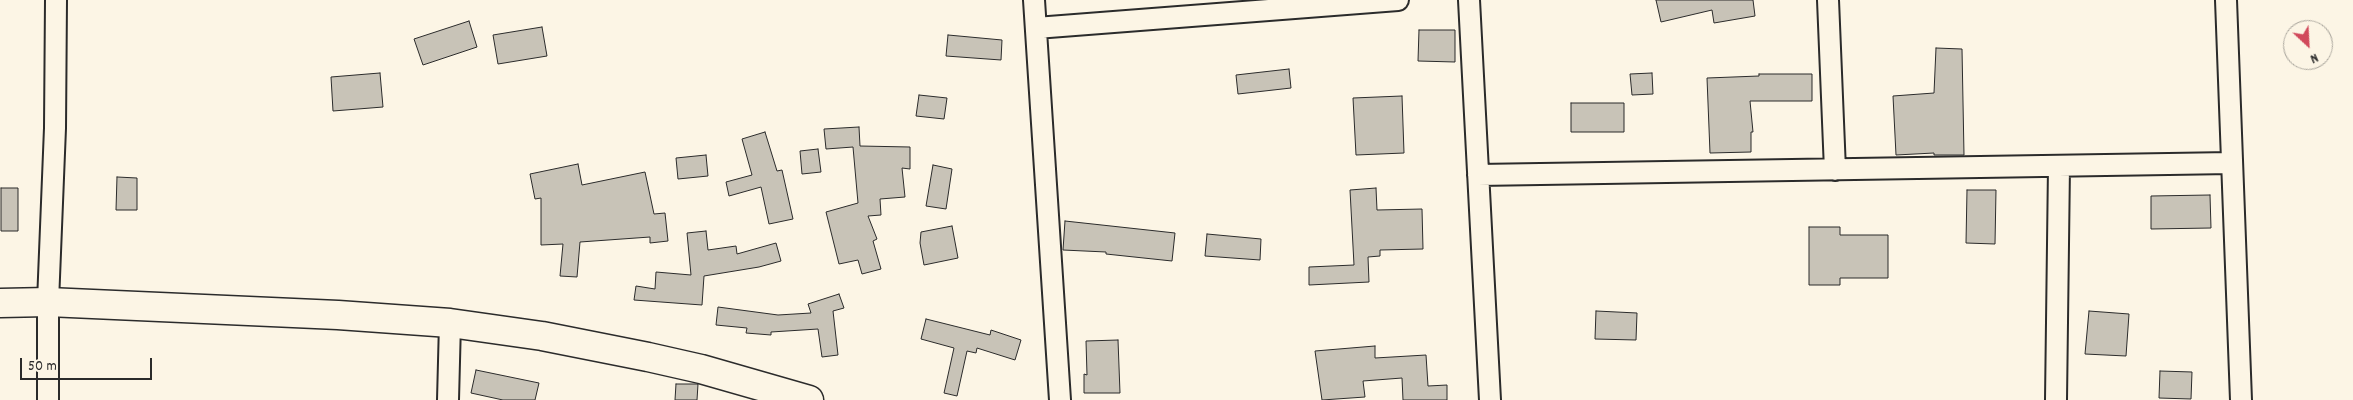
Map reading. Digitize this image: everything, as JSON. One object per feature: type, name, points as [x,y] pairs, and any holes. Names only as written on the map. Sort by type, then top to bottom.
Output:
[{"type":"main road","points":[[0,302],[48,302],[338,315],[450,323],[542,336],[648,357],[701,369],[809,400]]},
{"type":"street","points":[[48,400],[48,302],[55,128],[56,0]]},
{"type":"street","points":[[1034,0],[1060,400]]},
{"type":"street","points":[[1036,28],[1398,0]]},
{"type":"street","points":[[1469,0],[1490,400]]},
{"type":"street","points":[[1828,0],[1835,170]]},
{"type":"street","points":[[2226,0],[2241,400]]},
{"type":"street","points":[[1478,175],[2232,164]]},
{"type":"street","points":[[2056,400],[2059,166]]},
{"type":"street","points":[[448,400],[450,323]]},
{"type":"building","points":[[1656,0],[1753,0],[1755,16],[1714,23],[1712,10],[1661,22]]},
{"type":"building","points":[[469,21],[477,47],[423,65],[414,39]]},
{"type":"building","points":[[542,27],[547,56],[498,64],[493,35]]},
{"type":"building","points":[[1419,30],[1455,30],[1455,62],[1418,61]]},
{"type":"building","points":[[948,35],[1002,40],[1001,60],[946,56]]},
{"type":"building","points":[[1936,48],[1962,49],[1964,155],[1934,155],[1934,153],[1896,155],[1893,96],[1934,93]]},
{"type":"building","points":[[1289,69],[1291,88],[1238,94],[1236,75]]},
{"type":"building","points":[[380,73],[383,107],[333,111],[331,77]]},
{"type":"building","points":[[1652,73],[1653,94],[1632,95],[1630,74]]},
{"type":"building","points":[[1759,74],[1812,74],[1812,101],[1750,101],[1753,132],[1751,132],[1751,152],[1710,153],[1707,78],[1759,76]]},
{"type":"building","points":[[919,95],[947,98],[944,119],[916,116]]},
{"type":"building","points":[[1402,96],[1404,153],[1356,155],[1353,98]]},
{"type":"building","points":[[1571,103],[1624,103],[1624,132],[1571,132]]},
{"type":"building","points":[[859,127],[860,146],[910,147],[910,169],[902,168],[905,197],[880,199],[881,215],[868,216],[877,239],[873,241],[881,269],[862,274],[858,260],[839,264],[826,212],[858,203],[853,147],[826,149],[824,129]]},
{"type":"building","points":[[765,132],[777,171],[782,170],[793,219],[769,224],[761,187],[729,196],[726,182],[752,175],[742,139]]},
{"type":"building","points":[[818,149],[821,172],[802,174],[800,151]]},
{"type":"building","points":[[706,155],[708,176],[678,179],[676,158]]},
{"type":"building","points":[[578,164],[582,185],[645,172],[654,214],[665,213],[668,241],[650,243],[650,237],[580,242],[577,277],[560,276],[563,244],[541,245],[541,198],[535,199],[530,174]]},
{"type":"building","points":[[933,165],[952,169],[946,209],[926,206]]},
{"type":"building","points":[[117,177],[137,178],[137,210],[116,210]]},
{"type":"building","points":[[1,188],[18,188],[18,231],[1,231]]},
{"type":"building","points":[[1376,188],[1377,210],[1422,209],[1423,249],[1380,250],[1380,256],[1368,257],[1369,282],[1309,285],[1309,267],[1354,265],[1350,190]]},
{"type":"building","points":[[1967,190],[1996,190],[1995,244],[1966,243]]},
{"type":"building","points":[[2210,195],[2211,228],[2151,229],[2151,196]]},
{"type":"building","points":[[1065,221],[1175,233],[1172,261],[1106,254],[1106,252],[1063,250]]},
{"type":"building","points":[[952,226],[958,258],[924,265],[920,243],[921,232]]},
{"type":"building","points":[[1809,227],[1840,227],[1840,235],[1888,235],[1888,278],[1840,278],[1840,285],[1809,285]]},
{"type":"building","points":[[706,231],[708,250],[736,246],[737,254],[776,243],[781,261],[759,267],[704,276],[702,305],[634,300],[636,286],[655,289],[656,272],[691,275],[687,233]]},
{"type":"building","points":[[1207,234],[1261,239],[1260,260],[1205,256]]},
{"type":"building","points":[[839,294],[844,308],[833,311],[838,355],[822,357],[818,329],[771,332],[771,335],[746,333],[747,328],[716,325],[718,307],[778,315],[811,313],[808,304]]},
{"type":"building","points":[[1596,311],[1637,313],[1636,340],[1595,339]]},
{"type":"building","points":[[2089,311],[2129,314],[2126,356],[2085,354]]},
{"type":"building","points":[[926,319],[990,335],[991,330],[1021,340],[1015,360],[977,348],[976,353],[967,351],[957,396],[944,393],[954,348],[921,339]]},
{"type":"building","points":[[1118,340],[1120,393],[1084,393],[1084,374],[1087,375],[1086,341]]},
{"type":"building","points":[[1375,346],[1375,358],[1426,355],[1428,386],[1447,385],[1447,400],[1403,400],[1402,378],[1363,381],[1365,397],[1322,400],[1315,351]]},
{"type":"building","points":[[476,370],[539,383],[535,400],[503,400],[471,393]]},
{"type":"building","points":[[2160,371],[2192,372],[2191,399],[2159,398]]},
{"type":"building","points":[[676,384],[698,384],[697,400],[675,400]]}]
